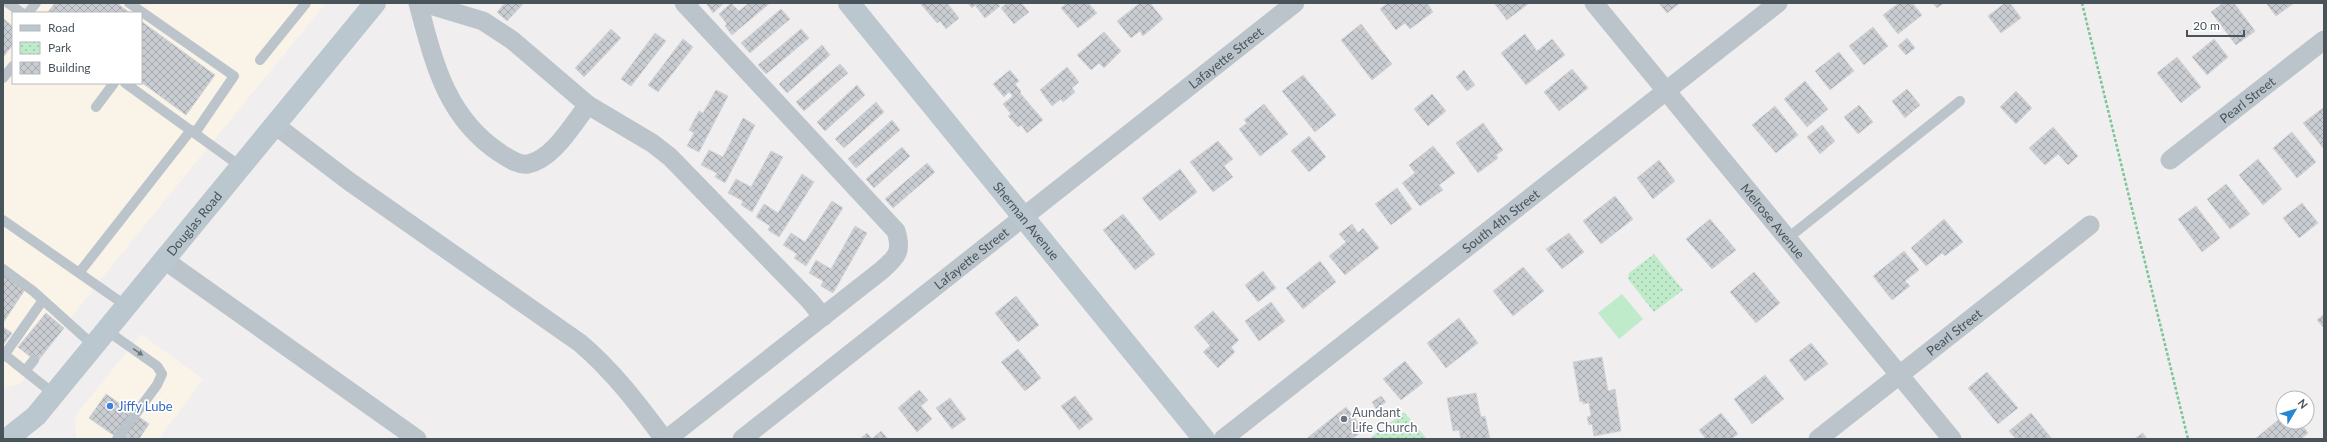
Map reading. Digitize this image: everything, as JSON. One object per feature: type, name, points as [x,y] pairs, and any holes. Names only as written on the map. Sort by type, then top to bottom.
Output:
[{"type":"street","name":"Douglas Road","points":[[12,436],[36,416],[125,305],[375,3]]},
{"type":"street","points":[[418,3],[432,54],[452,103],[468,126],[489,146],[511,161],[527,164],[547,155],[588,105]]},
{"type":"street","points":[[423,3],[483,21],[512,40],[588,105],[652,143],[670,157],[810,301],[823,317]]},
{"type":"street","points":[[668,439],[894,260],[900,246],[896,231],[684,3]]},
{"type":"street","name":"Sherman Avenue","points":[[849,3],[1204,439]]},
{"type":"street","name":"Lafayette Street","points":[[742,439],[1295,3]]},
{"type":"street","name":"Melrose Avenue","points":[[1594,3],[1952,439]]},
{"type":"street","name":"South 4th Street","points":[[1222,439],[1778,3]]},
{"type":"street","name":"Pearl Street","points":[[2170,160],[2324,40]]},
{"type":"street","points":[[275,124],[350,182],[580,344],[608,368],[637,402],[664,439]]},
{"type":"street","name":"Pearl Street","points":[[1818,439],[2090,225]]},
{"type":"street","points":[[164,259],[417,439]]},
{"type":"lane","points":[[8,3],[21,12]]},
{"type":"lane","points":[[29,12],[36,3]]},
{"type":"lane","points":[[129,3],[142,12]]},
{"type":"lane","points":[[260,60],[306,3]]},
{"type":"lane","points":[[79,273],[193,131],[234,76],[142,12]]},
{"type":"lane","points":[[3,78],[12,67]]},
{"type":"lane","points":[[96,107],[113,84]]},
{"type":"lane","points":[[126,84],[240,166]]},
{"type":"lane","points":[[1788,238],[1960,101]]},
{"type":"lane","points":[[3,220],[125,305]]},
{"type":"lane","points":[[3,269],[43,300],[64,323],[100,338],[157,366],[162,374],[157,385],[117,439]]},
{"type":"lane","points":[[43,300],[4,356],[54,394]]},
{"type":"lane","points":[[25,371],[34,360]]},
{"type":"path","points":[[2082,3],[2188,439]]},
{"type":"shaded area","points":[[3,3],[9,3],[21,12],[12,12],[12,84],[142,84],[142,12],[31,12],[38,3],[326,3],[105,274],[20,384],[3,388]]},
{"type":"shaded area","points":[[141,334],[203,379],[159,439],[76,439],[75,416]]},
{"type":"green space","points":[[1654,254],[1683,290],[1654,312],[1628,279],[1629,273]]},
{"type":"green space","points":[[1622,294],[1643,319],[1619,339],[1598,313]]},
{"type":"green space","points":[[1404,412],[1427,439],[1369,439]]},
{"type":"building","points":[[55,3],[117,3],[129,12],[48,12]]},
{"type":"building","points":[[505,3],[524,3],[507,21],[497,12]]},
{"type":"building","points":[[706,3],[724,3],[713,13]]},
{"type":"building","points":[[731,3],[739,11],[749,3],[770,3],[732,35],[725,26],[727,24],[719,14]]},
{"type":"building","points":[[920,3],[947,3],[959,18],[946,29],[940,21],[937,23]]},
{"type":"building","points":[[968,3],[997,3],[1000,6],[985,18],[975,5],[972,8]]},
{"type":"building","points":[[1007,3],[1021,3],[1029,12],[1014,24],[1001,8]]},
{"type":"building","points":[[1067,3],[1088,3],[1097,13],[1078,28],[1061,8]]},
{"type":"building","points":[[1140,3],[1150,3],[1163,19],[1143,36],[1140,31],[1131,38],[1117,21]]},
{"type":"building","points":[[1388,3],[1427,3],[1433,12],[1410,29],[1405,23],[1396,30],[1380,9]]},
{"type":"building","points":[[1494,3],[1527,3],[1528,4],[1507,20]]},
{"type":"building","points":[[1659,3],[1680,3],[1667,13]]},
{"type":"building","points":[[1899,3],[1912,3],[1922,15],[1898,34],[1883,15]]},
{"type":"building","points":[[1933,3],[1944,3],[1937,8]]},
{"type":"building","points":[[2005,3],[2010,3],[2021,18],[2001,33],[1988,16]]},
{"type":"building","points":[[2223,3],[2234,3],[2255,31],[2236,45],[2211,12]]},
{"type":"building","points":[[2266,3],[2294,3],[2276,16]]},
{"type":"building","points":[[781,9],[790,19],[750,53],[741,43]]},
{"type":"building","points":[[3,18],[12,26],[12,46],[3,57]]},
{"type":"building","points":[[142,22],[215,75],[186,115],[142,83]]},
{"type":"building","points":[[1361,24],[1392,64],[1372,80],[1341,40]]},
{"type":"building","points":[[1873,27],[1888,46],[1864,65],[1849,46]]},
{"type":"building","points":[[611,29],[621,38],[584,77],[575,68]]},
{"type":"building","points":[[801,29],[809,38],[766,74],[758,65]]},
{"type":"building","points":[[1104,32],[1121,51],[1104,68],[1099,63],[1091,70],[1077,55]]},
{"type":"building","points":[[655,33],[666,41],[631,86],[621,79]]},
{"type":"building","points":[[1525,34],[1537,51],[1552,39],[1565,55],[1526,85],[1501,53]]},
{"type":"building","points":[[1907,38],[1915,48],[1906,55],[1898,46]]},
{"type":"building","points":[[683,39],[693,47],[658,92],[648,85]]},
{"type":"building","points":[[2214,39],[2228,57],[2207,75],[2192,57]]},
{"type":"building","points":[[822,45],[830,55],[787,93],[779,84]]},
{"type":"building","points":[[1839,52],[1854,71],[1830,90],[1815,71]]},
{"type":"building","points":[[2177,57],[2201,87],[2181,103],[2157,73]]},
{"type":"building","points":[[840,64],[848,73],[804,111],[796,102]]},
{"type":"building","points":[[1067,67],[1079,82],[1072,88],[1075,92],[1063,102],[1061,99],[1052,106],[1040,90]]},
{"type":"building","points":[[1572,69],[1588,88],[1559,111],[1544,92]]},
{"type":"building","points":[[1010,70],[1019,81],[1015,84],[1021,91],[1020,93],[1043,120],[1027,133],[1021,125],[1018,127],[1008,116],[1011,114],[1003,104],[1013,96],[1009,92],[1004,97],[993,84]]},
{"type":"building","points":[[1464,70],[1475,85],[1467,91],[1456,77]]},
{"type":"building","points":[[1303,75],[1336,115],[1315,132],[1282,91]]},
{"type":"building","points":[[1805,81],[1828,109],[1807,127],[1784,99]]},
{"type":"building","points":[[857,85],[865,95],[825,131],[817,122]]},
{"type":"building","points":[[1907,89],[1920,105],[1905,118],[1892,101]]},
{"type":"building","points":[[716,90],[728,96],[699,152],[687,146],[694,133],[689,130],[699,111],[703,113]]},
{"type":"building","points":[[2016,91],[2032,108],[2016,124],[2000,107]]},
{"type":"building","points":[[1432,94],[1446,111],[1428,126],[1414,109]]},
{"type":"building","points":[[876,102],[884,112],[844,148],[835,139]]},
{"type":"building","points":[[1264,104],[1288,134],[1260,156],[1239,129],[1247,123],[1244,120]]},
{"type":"building","points":[[1859,105],[1873,122],[1858,134],[1844,117]]},
{"type":"building","points":[[1775,106],[1798,135],[1776,153],[1752,125]]},
{"type":"building","points":[[2323,108],[2324,109],[2324,149],[2303,123]]},
{"type":"building","points":[[743,118],[755,125],[725,183],[715,177],[717,173],[701,165],[709,150],[723,157]]},
{"type":"building","points":[[892,120],[900,130],[856,168],[848,159]]},
{"type":"building","points":[[1483,123],[1503,150],[1496,155],[1498,158],[1478,173],[1456,143]]},
{"type":"building","points":[[1822,125],[1835,141],[1820,154],[1807,137]]},
{"type":"building","points":[[2053,127],[2078,156],[2068,165],[2058,154],[2045,165],[2029,148]]},
{"type":"building","points":[[2292,132],[2316,162],[2297,178],[2273,148]]},
{"type":"building","points":[[1309,136],[1326,157],[1309,172],[1291,151]]},
{"type":"building","points":[[1218,141],[1233,159],[1224,166],[1233,177],[1213,192],[1190,162]]},
{"type":"building","points":[[1433,146],[1455,173],[1439,185],[1443,190],[1420,206],[1402,183],[1415,173],[1409,165]]},
{"type":"building","points":[[902,147],[910,156],[874,188],[866,179]]},
{"type":"building","points":[[771,151],[783,157],[752,212],[741,205],[743,201],[728,193],[736,179],[751,187]]},
{"type":"building","points":[[2258,159],[2282,189],[2263,205],[2239,175]]},
{"type":"building","points":[[1659,160],[1675,181],[1653,199],[1637,178]]},
{"type":"building","points":[[927,163],[935,172],[893,208],[885,199]]},
{"type":"building","points":[[1180,169],[1197,192],[1160,221],[1142,198]]},
{"type":"building","points":[[802,174],[814,182],[779,237],[768,230],[770,226],[756,217],[764,204],[778,213]]},
{"type":"building","points":[[2226,184],[2250,214],[2230,229],[2207,199]]},
{"type":"building","points":[[1397,188],[1412,209],[1391,225],[1375,204]]},
{"type":"building","points":[[1615,196],[1633,219],[1601,244],[1583,221]]},
{"type":"building","points":[[832,201],[843,208],[806,266],[794,258],[797,254],[783,245],[791,233],[805,242]]},
{"type":"building","points":[[2302,203],[2318,223],[2299,238],[2283,218]]},
{"type":"building","points":[[2196,206],[2220,238],[2202,252],[2178,219]]},
{"type":"building","points":[[1123,214],[1155,254],[1135,270],[1103,230]]},
{"type":"building","points":[[1710,219],[1736,250],[1712,269],[1686,239]]},
{"type":"building","points":[[1944,219],[1963,242],[1945,256],[1942,253],[1926,266],[1911,248]]},
{"type":"building","points":[[1352,224],[1358,233],[1363,228],[1379,248],[1345,275],[1329,256],[1346,242],[1339,234]]},
{"type":"building","points":[[855,226],[867,233],[833,293],[821,286],[823,281],[809,273],[816,260],[831,269]]},
{"type":"building","points":[[1569,233],[1584,252],[1562,269],[1546,249]]},
{"type":"building","points":[[1904,251],[1919,270],[1905,281],[1910,286],[1892,300],[1873,276]]},
{"type":"building","points":[[1320,261],[1336,282],[1303,309],[1286,288]]},
{"type":"building","points":[[1523,267],[1544,291],[1513,316],[1493,291]]},
{"type":"building","points":[[1263,271],[1276,288],[1258,302],[1245,285]]},
{"type":"building","points":[[3,272],[26,288],[3,323]]},
{"type":"building","points":[[1754,272],[1780,303],[1756,323],[1730,292]]},
{"type":"building","points":[[1016,296],[1039,325],[1018,342],[995,313]]},
{"type":"building","points":[[1271,302],[1285,321],[1259,341],[1245,321]]},
{"type":"building","points":[[1213,311],[1239,340],[1231,347],[1235,352],[1218,368],[1203,352],[1210,346],[1194,327]]},
{"type":"building","points":[[46,313],[64,328],[37,362],[18,347]]},
{"type":"building","points":[[2324,314],[2324,328],[2317,320]]},
{"type":"building","points":[[1459,318],[1478,343],[1446,368],[1427,343]]},
{"type":"building","points":[[3,327],[12,333],[3,345]]},
{"type":"building","points":[[1811,343],[1828,364],[1805,381],[1789,360]]},
{"type":"building","points":[[1018,349],[1041,378],[1025,391],[1001,362]]},
{"type":"building","points":[[1602,357],[1608,391],[1615,389],[1621,431],[1594,436],[1592,424],[1589,425],[1587,417],[1591,416],[1589,403],[1583,404],[1583,401],[1580,402],[1573,362]]},
{"type":"building","points":[[1405,361],[1423,383],[1401,400],[1383,379]]},
{"type":"building","points":[[1987,372],[2018,408],[1998,424],[1968,388]]},
{"type":"building","points":[[1765,375],[1784,399],[1752,424],[1734,399]]},
{"type":"building","points":[[919,390],[928,400],[921,406],[932,419],[917,432],[898,408]]},
{"type":"building","points":[[1476,393],[1481,417],[1485,416],[1490,439],[1461,439],[1459,430],[1453,431],[1447,398]]},
{"type":"building","name":"Jiffy Lube","points":[[106,394],[149,424],[139,439],[119,439],[89,418]]},
{"type":"building","points":[[1075,396],[1093,419],[1079,430],[1061,406]]},
{"type":"building","points":[[1381,396],[1386,402],[1376,409],[1372,402]]},
{"type":"building","points":[[950,398],[966,419],[952,429],[936,408]]},
{"type":"building","name":"Aundant Life Church","points":[[1346,407],[1364,430],[1352,439],[1306,439]]},
{"type":"building","points":[[1721,413],[1738,434],[1731,439],[1706,439],[1699,430]]},
{"type":"building","points":[[2031,413],[2052,439],[2016,439],[2009,431]]},
{"type":"building","points":[[2275,423],[2275,430],[2306,430],[2308,433],[2301,439],[2255,439]]},
{"type":"building","points":[[881,431],[888,439],[872,439]]},
{"type":"building","points":[[867,433],[872,439],[860,439]]},
{"type":"building","points":[[2143,433],[2147,439],[2134,439]]},
{"type":"place","name":"Jiffy Lube","points":[[110,406]]},
{"type":"place","name":"Aundant Life Church","points":[[1344,419]]}]
